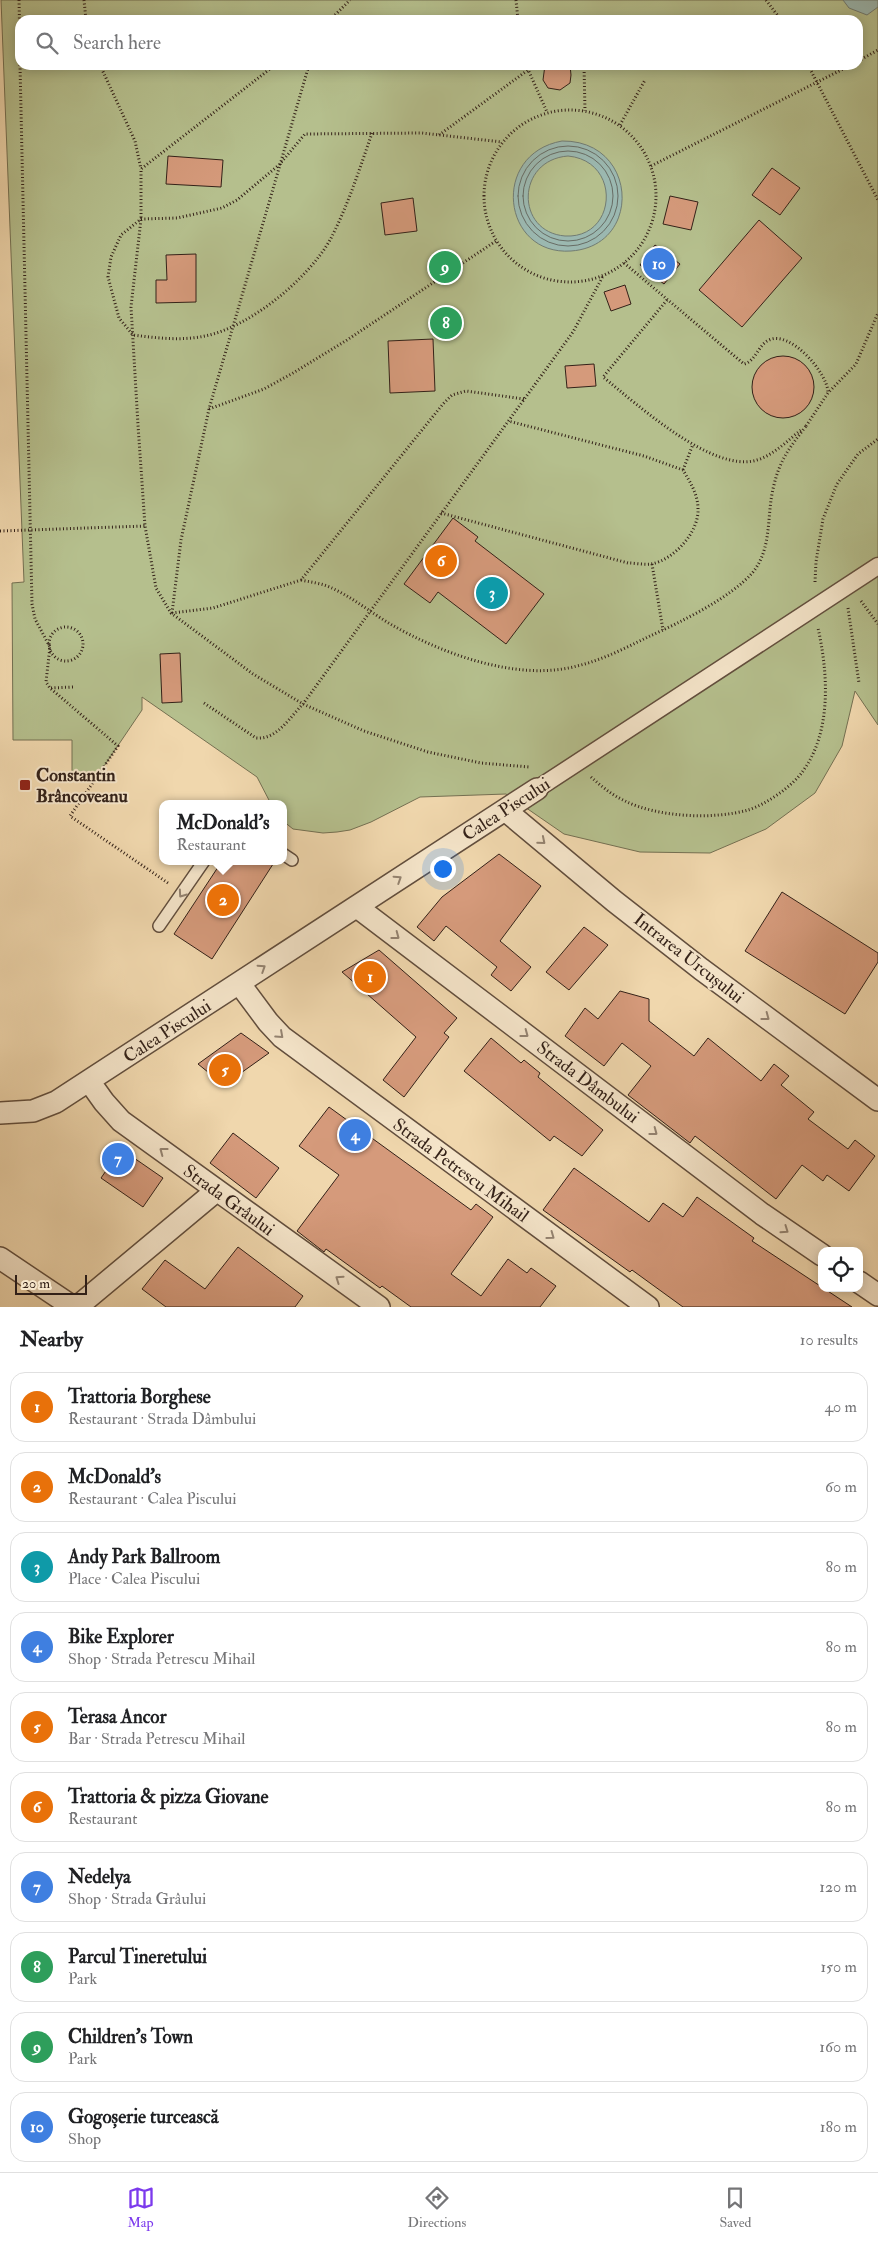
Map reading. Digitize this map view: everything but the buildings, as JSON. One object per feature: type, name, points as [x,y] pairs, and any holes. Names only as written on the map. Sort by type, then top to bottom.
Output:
[{"type":"street","name":"Calea Piscului","points":[[0,1113],[19,1114],[45,1108],[90,1081],[878,566]]},
{"type":"street","name":"Intrarea Urcușului","points":[[505,810],[614,901],[878,1100]]},
{"type":"street","name":"Strada Dâmbului","points":[[357,906],[762,1214],[818,1253]]},
{"type":"street","name":"Strada Petrescu Mihail","points":[[239,983],[282,1038],[648,1307]]},
{"type":"street","name":"Strada Grâului","points":[[90,1081],[104,1102],[121,1120],[216,1191],[379,1307]]},
{"type":"street","points":[[0,1258],[75,1307],[216,1191]]},
{"type":"street","points":[[863,1285],[878,1295]]},
{"type":"lane","points":[[159,926],[201,865]]},
{"type":"path","points":[[19,0],[19,15]]},
{"type":"path","points":[[84,0],[86,15]]},
{"type":"path","points":[[335,15],[350,0]]},
{"type":"path","points":[[516,0],[518,15]]},
{"type":"path","points":[[766,0],[778,15]]},
{"type":"path","points":[[863,58],[878,50]]},
{"type":"path","points":[[20,70],[32,604],[35,619],[50,647],[56,657],[61,660],[73,659],[82,652],[83,640],[77,630],[72,628],[60,628],[51,636],[50,647],[46,682],[50,688],[118,746],[70,816],[172,885]]},
{"type":"path","points":[[102,70],[135,141],[141,169],[141,219],[131,307],[145,526],[156,588],[171,613],[253,674],[303,704],[364,731],[428,752],[481,763],[530,767]]},
{"type":"path","points":[[141,169],[269,70]]},
{"type":"path","points":[[171,613],[181,540],[209,409],[308,70]]},
{"type":"path","points":[[439,135],[528,70],[547,112]]},
{"type":"path","points":[[584,70],[585,111]]},
{"type":"path","points":[[811,70],[854,157],[878,200]]},
{"type":"path","points":[[651,166],[842,70]]},
{"type":"path","points":[[620,125],[645,80]]},
{"type":"path","points":[[565,109],[585,111],[603,116],[620,125],[638,143],[651,166],[656,192],[653,219],[642,243],[624,263],[603,276],[579,282],[555,281],[532,273],[512,260],[496,241],[486,217],[484,191],[489,166],[502,142],[521,124],[547,112],[565,109]]},
{"type":"path","points":[[372,133],[330,240],[309,269],[284,292],[232,326],[205,336],[172,339],[133,335],[119,318],[108,277],[110,257],[121,235],[141,219],[177,218],[222,208],[255,187],[279,165],[305,134],[372,133],[422,133],[502,142]]},
{"type":"path","points":[[209,409],[264,388],[293,373],[347,340],[496,241]]},
{"type":"path","points":[[624,263],[744,364],[749,363],[763,344],[770,340],[783,339],[814,362],[828,384],[828,393]]},
{"type":"path","points":[[204,703],[256,738],[271,737],[278,732],[303,704],[573,332],[603,276]]},
{"type":"path","points":[[667,300],[603,377],[663,424],[693,444],[710,454],[738,463],[758,460],[782,446],[806,426]]},
{"type":"path","points":[[171,613],[213,608],[301,580],[327,586],[394,626],[457,655],[500,667],[539,670],[576,667],[613,653],[663,630],[732,591],[754,571],[766,545],[773,486],[783,456],[828,393],[856,364],[878,313]]},
{"type":"path","points":[[301,580],[452,395],[466,391],[524,399]]},
{"type":"path","points":[[441,513],[628,563],[652,564],[674,553],[689,540],[698,510],[694,490],[683,470],[644,456],[508,421]]},
{"type":"path","points":[[575,764],[607,790],[625,801],[672,814],[726,814],[749,810],[780,794],[803,772],[819,741],[824,710],[824,654],[813,608],[816,562],[823,519],[837,484],[858,454],[878,439]]},
{"type":"path","points":[[683,470],[693,444]]},
{"type":"path","points":[[0,531],[145,526]]},
{"type":"path","points":[[652,564],[663,630]]},
{"type":"path","points":[[846,586],[878,624]]},
{"type":"path","points":[[846,586],[859,683]]},
{"type":"path","points":[[50,688],[73,687]]},
{"type":"green space","points":[[1,0],[878,0],[878,725],[855,691],[842,746],[815,793],[766,829],[710,853],[640,852],[564,834],[506,794],[420,797],[371,822],[350,830],[323,833],[293,829],[287,824],[287,800],[269,800],[257,777],[142,697],[142,710],[94,781],[72,779],[72,740],[13,740],[12,583],[24,582]]},
{"type":"water","points":[[843,0],[878,0],[878,7],[867,15],[849,8]]},
{"type":"water","points":[[562,141],[587,145],[606,157],[617,174],[622,194],[620,214],[611,232],[594,245],[571,251],[548,248],[530,238],[519,222],[514,203],[515,183],[523,164],[539,150]],"holes":[[[568,156],[586,161],[598,171],[604,184],[606,199],[603,213],[595,225],[582,234],[565,236],[549,232],[537,222],[530,210],[528,196],[531,182],[539,170],[551,160]]]},
{"type":"place","name":"Gogoșerie turcească","points":[[659,264]]},
{"type":"place","name":"Children's Town","points":[[445,267]]},
{"type":"place","name":"Parcul Tineretului","points":[[446,323]]},
{"type":"place","name":"Trattoria & pizza Giovane","points":[[441,561]]},
{"type":"place","name":"Andy Park Ballroom","points":[[492,593]]},
{"type":"place","name":"Constantin Brâncoveanu","points":[[25,785]]},
{"type":"place","name":"McDonald's","points":[[223,900]]},
{"type":"place","name":"Trattoria Borghese","points":[[370,977]]},
{"type":"place","name":"Terasa Ancor","points":[[225,1070]]},
{"type":"place","name":"Bike Explorer","points":[[355,1135]]},
{"type":"place","name":"Nedelya","points":[[118,1159]]}]
